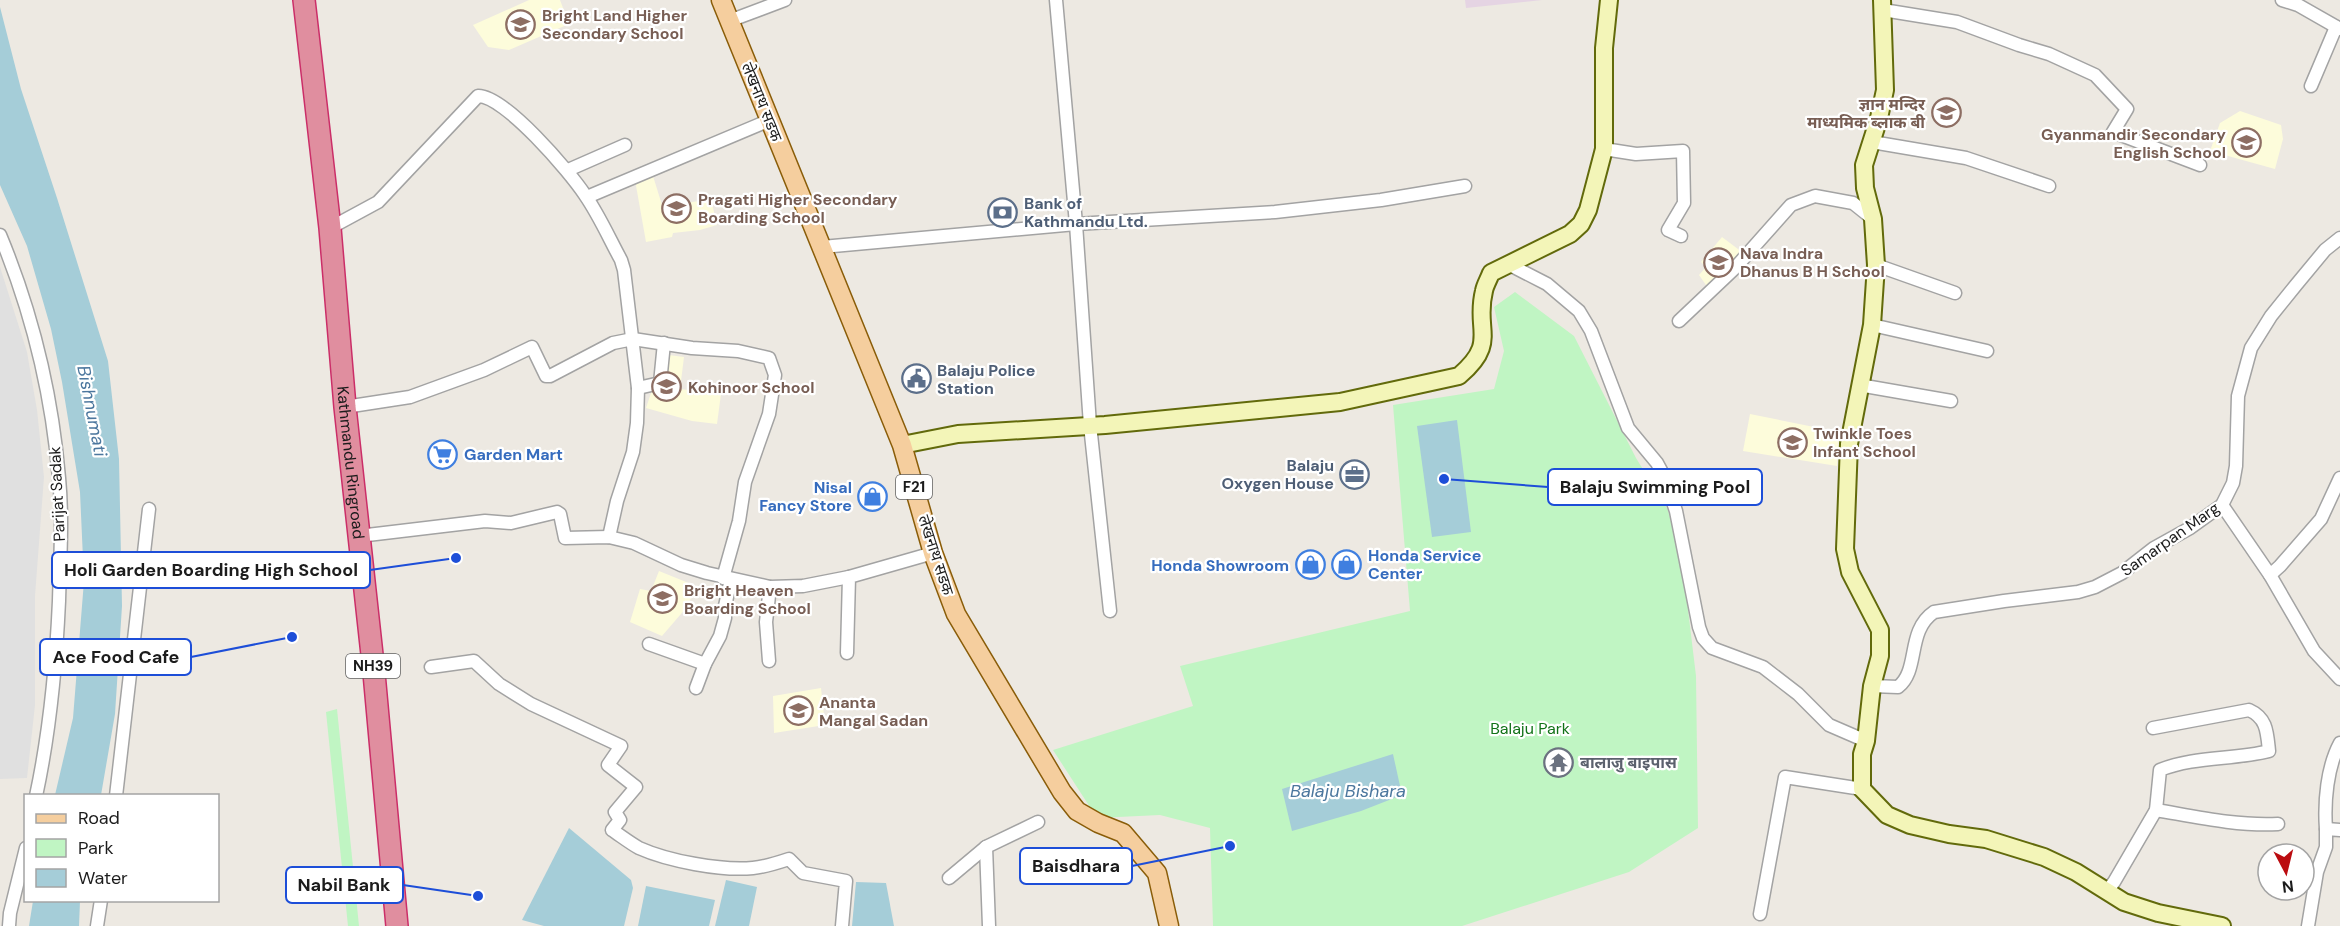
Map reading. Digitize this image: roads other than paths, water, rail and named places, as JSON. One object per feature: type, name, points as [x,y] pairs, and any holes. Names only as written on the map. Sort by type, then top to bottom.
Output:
[{"type":"highway","name":"Kathmandu Ringroad","points":[[304,0],[330,228],[345,407],[397,926]]},
{"type":"main road","name":"लेखनाथ सडक","points":[[721,0],[902,445],[933,553],[956,614],[1062,792],[1077,811],[1123,833],[1157,873],[1169,926]]},
{"type":"street","points":[[729,21],[785,0]]},
{"type":"street","points":[[1056,0],[1076,224],[1089,425],[1110,611]]},
{"type":"street","points":[[902,445],[957,434],[1089,425],[1340,402],[1442,382],[1459,376],[1472,365],[1481,350],[1484,333],[1482,316],[1484,291],[1491,273],[1570,234],[1581,224],[1588,210],[1604,149],[1604,48],[1609,0]]},
{"type":"street","points":[[2282,0],[2298,5],[2338,28],[2311,86]]},
{"type":"street","points":[[1862,789],[1862,754],[1866,741],[1872,686],[1880,656],[1880,630],[1851,572],[1845,549],[1849,444],[1872,325],[1876,265],[1873,219],[1864,188],[1864,165],[1885,90],[1883,5],[1957,22],[1980,32],[2049,54],[2095,75],[2127,109],[2112,132],[2199,165]]},
{"type":"street","points":[[330,228],[378,202],[478,96],[483,96],[508,110],[568,170],[587,197],[621,260],[633,339],[638,388],[637,423],[633,452],[617,501],[609,537]]},
{"type":"street","points":[[587,197],[770,120]]},
{"type":"street","points":[[1872,142],[1966,158],[2049,186]]},
{"type":"street","points":[[568,170],[625,145]]},
{"type":"street","points":[[1604,149],[1636,154],[1683,151],[1684,203],[1668,230],[1680,236]]},
{"type":"street","points":[[822,248],[1076,224],[1275,212],[1381,200],[1465,186]]},
{"type":"street","points":[[1679,321],[1735,268],[1791,205],[1815,196],[1853,203],[1873,219]]},
{"type":"street","name":"Parijat Sadak","points":[[0,235],[23,296],[40,356],[59,478],[61,533],[57,645],[48,742],[36,794]]},
{"type":"street","name":"Samarpan Marg","points":[[1872,686],[1898,687],[1906,681],[1915,639],[1926,618],[1934,612],[2078,592],[2095,587],[2122,573],[2154,548],[2190,528],[2222,505],[2233,483],[2236,466],[2238,396],[2251,348],[2271,316],[2296,285],[2325,250],[2340,238]]},
{"type":"street","points":[[1510,265],[1547,284],[1579,311],[1591,331],[1628,428],[1657,463],[1664,476],[1676,511],[1703,638],[1712,648],[1763,667],[1798,694],[1829,725],[1866,741]]},
{"type":"street","points":[[1876,265],[1955,293]]},
{"type":"street","points":[[1872,325],[1987,351]]},
{"type":"street","points":[[345,407],[410,397],[484,370],[532,347],[546,376],[613,343],[633,339],[738,351],[769,358],[775,375],[770,414],[745,482],[740,521],[727,579],[726,618],[696,688]]},
{"type":"street","points":[[638,388],[660,383],[664,343]]},
{"type":"street","points":[[1859,386],[1952,401]]},
{"type":"street","points":[[2270,575],[2321,519],[2340,478]]},
{"type":"street","points":[[2222,505],[2270,575],[2314,651],[2340,679]]},
{"type":"street","points":[[116,794],[149,509]]},
{"type":"street","points":[[359,536],[486,521],[511,523],[557,512],[560,514],[565,538],[609,537],[634,543],[681,565],[727,579],[770,587],[803,586],[849,577],[933,553]]},
{"type":"street","points":[[847,653],[849,577]]},
{"type":"street","points":[[769,661],[766,622],[770,587]]},
{"type":"street","points":[[649,644],[705,664]]},
{"type":"street","points":[[431,667],[474,661],[499,684],[531,704],[621,746],[608,765],[636,787],[615,812],[620,820],[612,830],[639,848],[677,861],[737,868],[765,867],[789,859],[803,873],[846,881],[843,926]]},
{"type":"street","points":[[2106,892],[2156,810],[2160,770],[2174,764],[2251,756],[2269,751],[2267,727],[2260,715],[2249,710],[2152,728]]},
{"type":"street","points":[[2308,926],[2317,873],[2326,847],[2328,782],[2340,743]]},
{"type":"street","points":[[1760,914],[1785,777],[1862,789],[1887,815],[1910,825],[1986,839],[2044,857],[2076,872],[2124,902],[2158,913],[2222,926]]},
{"type":"street","points":[[2156,810],[2225,823],[2278,824]]},
{"type":"street","points":[[949,878],[986,848],[1038,822]]},
{"type":"street","points":[[2326,829],[2340,830]]},
{"type":"street","points":[[986,848],[989,926]]},
{"type":"street","points":[[9,926],[24,856]]},
{"type":"street","points":[[97,926],[101,902]]},
{"type":"water","name":"Bishnumati","points":[[0,7],[21,89],[108,361],[119,459],[122,606],[115,714],[101,794],[55,794],[73,718],[84,581],[80,492],[51,329],[27,246],[0,185]]},
{"type":"water","points":[[1457,420],[1471,532],[1432,537],[1417,426]]},
{"type":"water","name":"Balaju Bishara","points":[[1393,754],[1402,795],[1361,811],[1292,831],[1282,789]]},
{"type":"water","points":[[569,828],[631,880],[633,888],[624,926],[544,926],[522,920]]},
{"type":"water","points":[[726,880],[757,887],[749,926],[715,926]]},
{"type":"water","points":[[856,882],[886,883],[894,926],[852,926]]},
{"type":"water","points":[[646,886],[715,900],[709,926],[638,926]]},
{"type":"water","points":[[33,902],[80,902],[79,926],[29,926]]},
{"type":"place","name":"Bright Land Higher Secondary School","points":[[521,24]]},
{"type":"place","name":"ज्ञान मन्दिर माध्यमिक ब्लाक बी","points":[[1946,113]]},
{"type":"place","name":"Gyanmandir Secondary English School","points":[[2247,143]]},
{"type":"place","name":"Pragati Higher Secondary Boarding School","points":[[677,208]]},
{"type":"place","name":"Bank of Kathmandu Ltd.","points":[[1003,212]]},
{"type":"place","name":"Nava Indra Dhanus B H School","points":[[1719,262]]},
{"type":"place","name":"Balaju Police Station","points":[[916,379]]},
{"type":"place","name":"Kohinoor School","points":[[667,387]]},
{"type":"place","name":"Twinkle Toes Infant School","points":[[1792,442]]},
{"type":"place","name":"Garden Mart","points":[[443,454]]},
{"type":"place","name":"Balaju Oxygen House","points":[[1355,474]]},
{"type":"place","name":"Balaju Swimming Pool","points":[[1444,479]]},
{"type":"place","name":"Nisal Fancy Store","points":[[873,496]]},
{"type":"place","name":"Holi Garden Boarding High School","points":[[456,558]]},
{"type":"place","name":"Honda Service Center","points":[[1347,564]]},
{"type":"place","name":"Honda Showroom","points":[[1310,565]]},
{"type":"place","name":"Bright Heaven Boarding School","points":[[663,599]]},
{"type":"place","name":"Ace Food Cafe","points":[[292,637]]},
{"type":"place","name":"Ananta Mangal Sadan","points":[[798,711]]},
{"type":"place","name":"बालाजु बाइपास","points":[[1559,762]]},
{"type":"place","name":"Baisdhara","points":[[1230,846]]},
{"type":"place","name":"Nabil Bank","points":[[478,896]]},
{"type":"park label","name":"Balaju Park","points":[[1530,728]]}]
